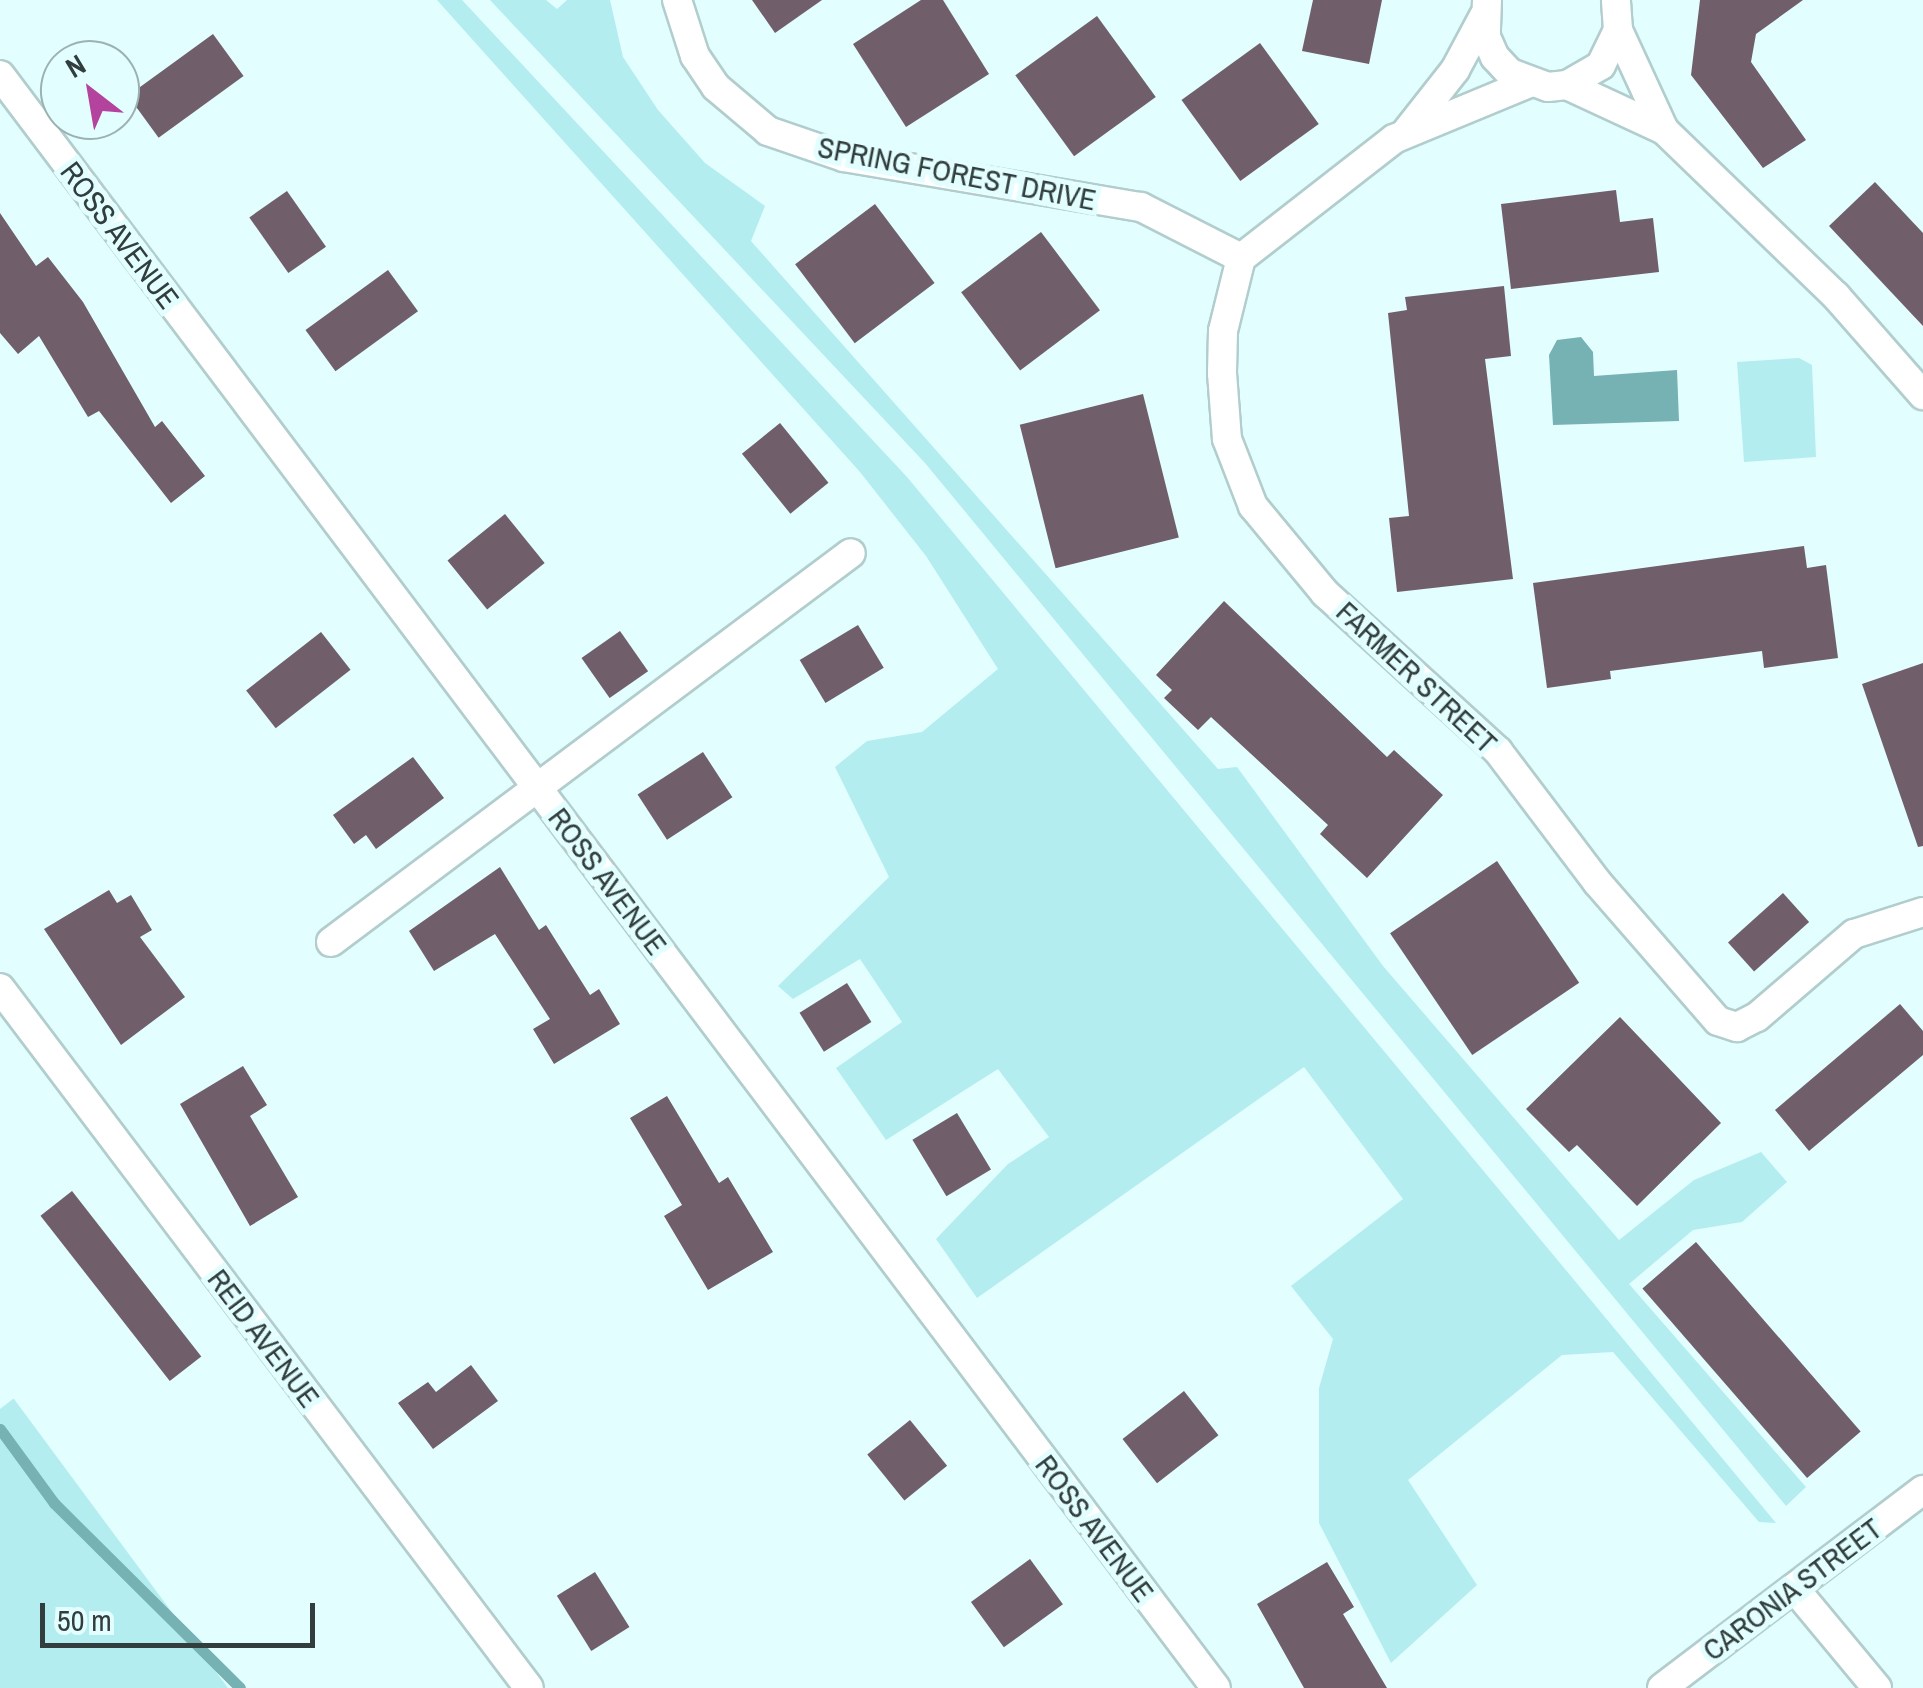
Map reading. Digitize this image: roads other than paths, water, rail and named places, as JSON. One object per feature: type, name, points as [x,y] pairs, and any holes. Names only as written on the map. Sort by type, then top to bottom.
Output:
[{"type":"street","name":"SPRING FOREST DRIVE","points":[[676,0],[695,56],[716,86],[768,131],[844,157],[1142,207],[1241,258]]},
{"type":"street","points":[[1241,258],[1406,132],[1455,70],[1485,8]]},
{"type":"street","points":[[1485,8],[1495,57],[1529,83]]},
{"type":"street","points":[[1567,85],[1601,65],[1620,10]]},
{"type":"street","points":[[1620,10],[1664,130]]},
{"type":"street","name":"ROSS AVENUE","points":[[0,75],[1216,1688]]},
{"type":"street","points":[[1406,132],[1529,83],[1567,85],[1664,130],[1836,296],[1923,395]]},
{"type":"street","name":"FARMER STREET","points":[[1241,258],[1223,332],[1222,373],[1228,438],[1253,506],[1326,593],[1498,751],[1692,997],[1737,1027],[1854,934],[1923,912]]},
{"type":"street","points":[[332,942],[851,553]]},
{"type":"street","name":"REID AVENUE","points":[[0,988],[529,1688]]},
{"type":"street","name":"CARONIA STREET","points":[[1662,1688],[1923,1490]]},
{"type":"street","points":[[1794,1588],[1877,1688]]},
{"type":"waterway","points":[[0,1429],[54,1503],[240,1688]]}]
